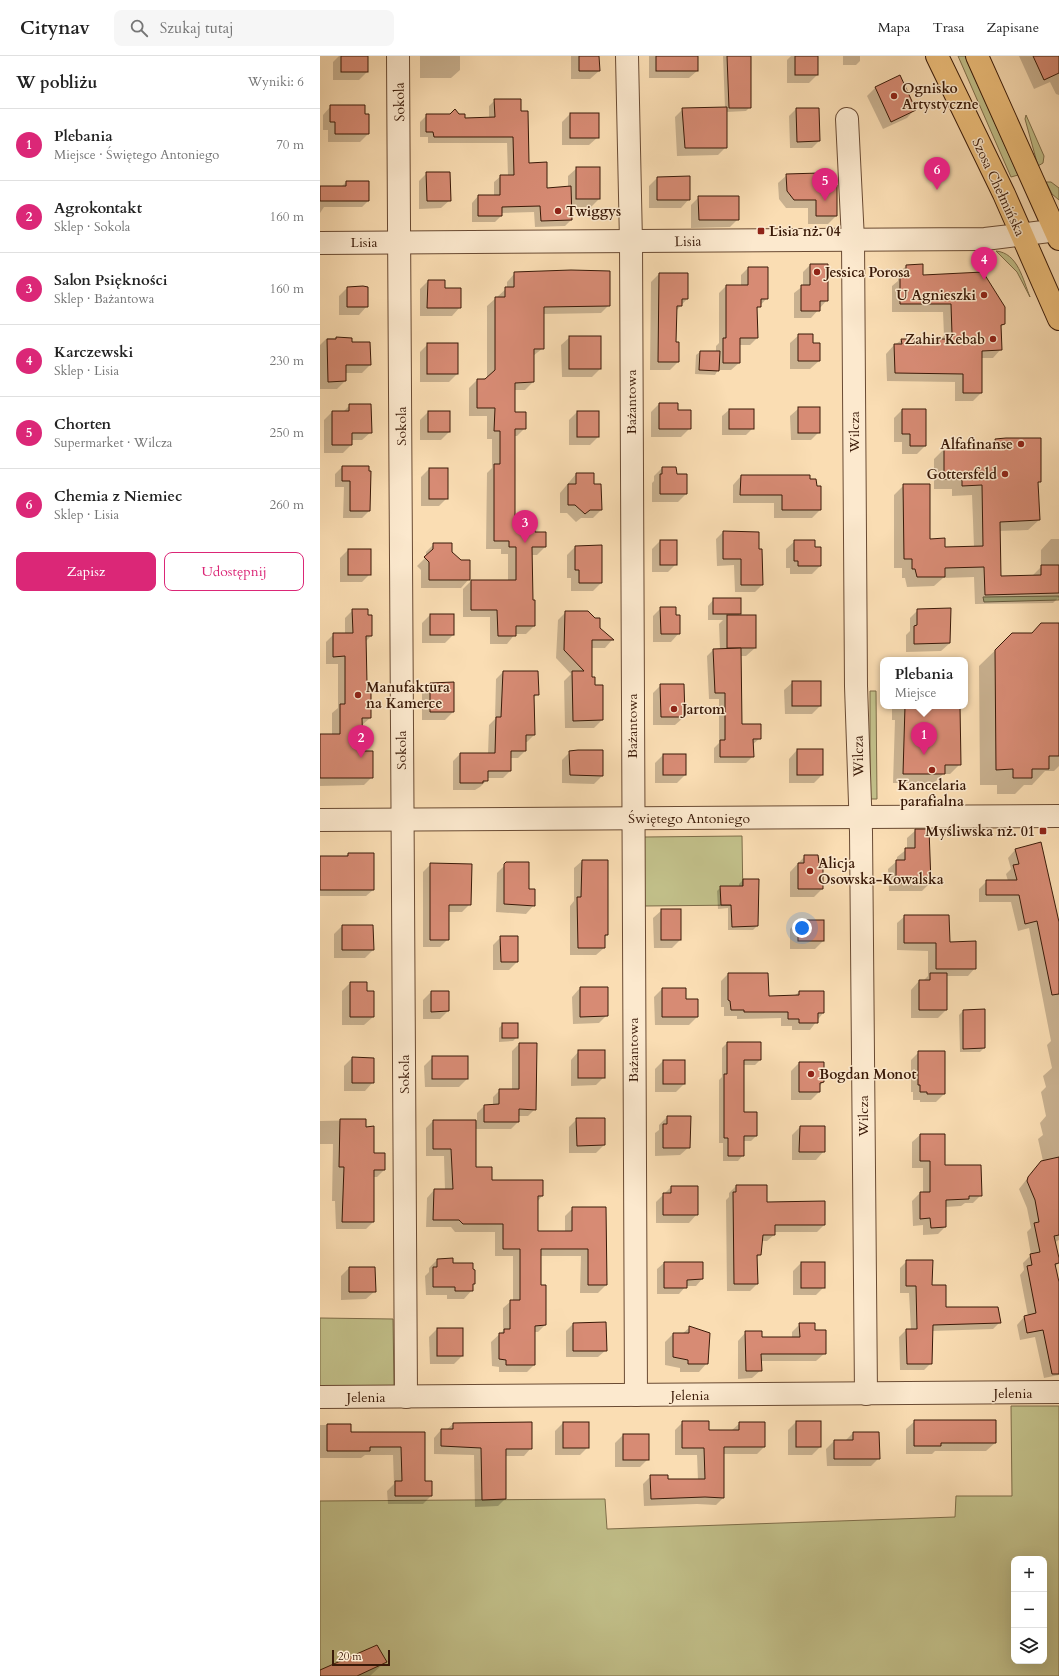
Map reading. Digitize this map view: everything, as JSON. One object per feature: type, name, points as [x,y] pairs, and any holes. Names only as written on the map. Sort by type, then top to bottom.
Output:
[{"type":"main road","name":"Szosa Chełmińska","points":[[937,56],[1022,236],[1059,319]]},
{"type":"main road","points":[[976,56],[1058,233]]},
{"type":"street","name":"Sokola","points":[[398,56],[401,242],[402,820],[406,1397]]},
{"type":"street","name":"Bażantowa","points":[[627,56],[631,242],[632,818],[636,1395]]},
{"type":"street","name":"Wilcza","points":[[847,119],[853,240],[856,686],[860,817],[866,1394]]},
{"type":"street","name":"Lisia","points":[[320,242],[631,242],[985,239],[1058,233]]},
{"type":"street","name":"Świętego Antoniego","points":[[320,820],[1059,816]]},
{"type":"street","name":"Jelenia","points":[[320,1397],[1059,1392]]},
{"type":"shaded area","points":[[958,56],[965,56],[1018,175],[1011,177]]},
{"type":"shaded area","points":[[1026,115],[1044,156],[1043,163],[1038,166],[1025,119]]},
{"type":"shaded area","points":[[1046,182],[1051,182],[1059,188],[1059,200],[1052,194]]},
{"type":"shaded area","points":[[996,251],[1010,257],[1015,262],[1019,268],[1030,297],[1017,272]]},
{"type":"shaded area","points":[[1059,596],[1059,600],[984,602],[983,597]]},
{"type":"shaded area","points":[[870,691],[876,691],[877,799],[870,799]]},
{"type":"shaded area","points":[[742,836],[743,905],[644,906],[644,837]]},
{"type":"shaded area","points":[[320,1318],[393,1319],[394,1386],[320,1387]]},
{"type":"shaded area","points":[[1011,1406],[1059,1406],[1059,1676],[320,1676],[320,1501],[605,1499],[607,1529],[955,1517],[956,1496],[1012,1496]]},
{"type":"building","points":[[341,56],[368,56],[368,72],[341,72]]},
{"type":"building","points":[[579,56],[599,56],[600,71],[579,71]]},
{"type":"building","points":[[656,56],[698,56],[698,71],[656,71]]},
{"type":"building","points":[[727,56],[751,56],[751,108],[729,108]]},
{"type":"building","points":[[795,56],[818,56],[818,75],[795,75]]},
{"type":"building","points":[[1033,56],[1059,56],[1059,73],[1044,80]]},
{"type":"building","points":[[900,75],[916,110],[891,122],[875,87]]},
{"type":"building","points":[[494,99],[521,99],[521,111],[528,111],[529,163],[547,162],[547,188],[571,186],[572,220],[541,221],[540,206],[502,207],[502,216],[478,216],[478,195],[500,195],[500,175],[514,175],[513,137],[434,137],[433,132],[426,132],[426,114],[450,114],[455,109],[459,114],[465,114],[465,118],[495,117]]},
{"type":"building","points":[[330,105],[365,105],[365,114],[369,114],[369,134],[335,134],[335,122],[330,122]]},
{"type":"building","points":[[727,107],[727,148],[685,148],[682,108]]},
{"type":"building","points":[[796,108],[819,108],[820,141],[797,142]]},
{"type":"building","points":[[570,113],[599,113],[599,138],[570,138]]},
{"type":"building","points":[[576,167],[600,167],[600,199],[576,199]]},
{"type":"building","points":[[426,172],[450,172],[451,201],[427,201]]},
{"type":"building","points":[[820,173],[820,185],[837,185],[837,216],[816,216],[816,200],[794,200],[787,191],[786,174]]},
{"type":"building","points":[[690,176],[690,200],[657,200],[657,177]]},
{"type":"building","points":[[346,181],[369,181],[369,201],[320,201],[320,186],[346,186]]},
{"type":"building","points":[[698,196],[739,196],[739,220],[699,220]]},
{"type":"building","points":[[810,264],[828,264],[828,301],[820,301],[820,311],[801,311],[801,285],[810,285]]},
{"type":"building","points":[[923,264],[923,275],[983,272],[1005,307],[1005,324],[1001,325],[1002,350],[982,351],[982,393],[963,393],[963,374],[895,373],[894,344],[902,344],[901,339],[946,339],[945,334],[952,334],[951,304],[900,304],[900,277],[906,277],[906,265]]},
{"type":"building","points":[[748,267],[768,267],[768,299],[761,299],[761,307],[757,307],[758,338],[740,338],[740,363],[723,363],[723,338],[726,338],[726,285],[748,285]]},
{"type":"building","points":[[571,270],[610,271],[610,306],[544,307],[544,349],[534,349],[534,382],[515,383],[515,412],[526,412],[526,429],[515,429],[515,519],[534,519],[535,532],[546,532],[546,547],[532,547],[535,626],[516,626],[516,636],[498,636],[497,610],[471,610],[471,580],[516,580],[516,547],[509,547],[509,541],[494,541],[494,464],[500,464],[500,431],[494,431],[495,408],[477,408],[477,379],[485,379],[495,370],[495,297],[505,297],[505,287],[514,287],[514,272]]},
{"type":"building","points":[[659,273],[688,273],[688,299],[682,299],[682,306],[677,306],[676,342],[679,342],[679,362],[658,362]]},
{"type":"building","points":[[428,280],[445,280],[445,288],[461,288],[461,308],[427,308]]},
{"type":"building","points":[[347,287],[368,287],[368,307],[347,307]]},
{"type":"building","points":[[798,334],[813,334],[813,343],[820,343],[820,361],[798,361]]},
{"type":"building","points":[[569,336],[601,336],[601,369],[569,369]]},
{"type":"building","points":[[336,337],[352,338],[352,342],[370,342],[371,365],[346,365],[346,381],[328,382],[327,339],[336,339]]},
{"type":"building","points":[[427,343],[458,343],[458,374],[427,374]]},
{"type":"building","points":[[700,351],[720,351],[719,371],[699,370]]},
{"type":"building","points":[[659,403],[678,403],[678,410],[691,410],[691,429],[659,429]]},
{"type":"building","points":[[349,404],[371,404],[372,433],[352,433],[352,445],[332,445],[332,411],[349,411]]},
{"type":"building","points":[[798,407],[820,407],[820,433],[798,433]]},
{"type":"building","points":[[729,409],[754,409],[754,429],[729,429]]},
{"type":"building","points":[[902,409],[926,409],[926,446],[910,446],[910,434],[902,434]]},
{"type":"building","points":[[428,411],[450,411],[450,432],[428,432]]},
{"type":"building","points":[[577,411],[599,411],[599,437],[577,437]]},
{"type":"building","points":[[1041,438],[1041,482],[1038,482],[1040,520],[1000,522],[1001,576],[1041,575],[1041,565],[1059,565],[1059,593],[985,595],[984,567],[945,568],[945,577],[917,577],[915,569],[912,569],[912,559],[904,559],[903,484],[930,484],[930,539],[945,538],[945,547],[983,546],[982,485],[962,486],[962,479],[944,479],[944,448],[996,448],[995,439]]},
{"type":"building","points":[[342,466],[369,466],[369,471],[371,471],[370,511],[350,511],[350,481],[342,481]]},
{"type":"building","points":[[662,467],[676,467],[677,474],[687,474],[687,494],[660,494],[660,474],[662,474]]},
{"type":"building","points":[[429,468],[448,468],[448,499],[429,499]]},
{"type":"building","points":[[576,473],[594,473],[594,484],[601,484],[602,510],[590,510],[585,514],[575,505],[568,505],[568,484],[576,484]]},
{"type":"building","points":[[741,475],[810,475],[810,479],[816,479],[817,486],[821,486],[821,510],[782,510],[782,495],[740,495]]},
{"type":"building","points":[[723,531],[759,532],[759,549],[762,549],[763,585],[741,585],[741,559],[723,559]]},
{"type":"building","points":[[660,540],[677,540],[677,565],[660,565]]},
{"type":"building","points":[[794,540],[815,540],[815,547],[821,547],[821,566],[798,566],[798,561],[794,561]]},
{"type":"building","points":[[433,543],[452,543],[452,552],[461,560],[470,560],[470,580],[429,580],[429,562],[424,557],[433,549]]},
{"type":"building","points":[[602,545],[602,583],[579,583],[579,570],[575,570],[575,546]]},
{"type":"building","points":[[348,549],[371,549],[371,575],[348,575]]},
{"type":"building","points":[[713,598],[741,598],[741,614],[713,614]]},
{"type":"building","points":[[660,607],[676,607],[676,615],[680,615],[680,634],[661,634]]},
{"type":"building","points":[[951,608],[950,643],[914,644],[914,626],[917,625],[917,609]]},
{"type":"building","points":[[352,609],[368,609],[368,615],[372,615],[372,636],[366,636],[367,683],[371,683],[371,718],[362,718],[363,751],[373,751],[373,778],[320,778],[320,734],[340,734],[340,704],[345,704],[345,656],[333,657],[333,633],[353,633]]},
{"type":"building","points":[[565,611],[588,611],[595,618],[600,618],[600,628],[614,640],[592,640],[592,677],[595,677],[595,685],[603,685],[603,720],[573,721],[572,671],[584,671],[564,650]]},
{"type":"building","points":[[430,614],[454,614],[454,635],[430,635]]},
{"type":"building","points":[[727,615],[756,615],[756,648],[727,648]]},
{"type":"building","points":[[1041,623],[1059,623],[1059,756],[1049,756],[1049,769],[1032,769],[1032,778],[1013,778],[1013,769],[996,770],[995,650],[1012,633],[1032,633]]},
{"type":"building","points":[[741,648],[742,724],[761,724],[761,739],[753,739],[754,757],[720,757],[720,740],[725,740],[725,693],[715,693],[713,649]]},
{"type":"building","points":[[503,671],[538,671],[539,695],[534,695],[535,735],[526,735],[526,751],[511,751],[511,771],[488,771],[488,781],[483,781],[483,783],[460,783],[460,753],[495,753],[496,717],[501,717]]},
{"type":"building","points":[[792,681],[821,681],[821,706],[792,706]]},
{"type":"building","points":[[454,682],[454,712],[430,712],[430,683]]},
{"type":"building","points":[[660,684],[684,684],[685,717],[661,717]]},
{"type":"building","points":[[905,709],[960,709],[961,765],[945,765],[945,774],[903,774]]},
{"type":"building","points":[[797,749],[823,749],[823,775],[797,775]]},
{"type":"building","points":[[603,750],[603,776],[570,775],[569,751]]},
{"type":"building","points":[[663,754],[686,754],[686,775],[663,775]]},
{"type":"building","points":[[915,829],[929,829],[931,883],[896,883],[896,860],[905,860],[905,848],[915,848]]},
{"type":"building","points":[[1041,842],[1059,922],[1059,994],[1052,995],[1037,921],[1025,924],[1019,895],[986,895],[986,880],[1017,880],[1013,865],[1019,864],[1015,849]]},
{"type":"building","points":[[348,853],[374,853],[374,890],[320,890],[320,856],[348,856]]},
{"type":"building","points":[[804,855],[818,855],[819,863],[823,863],[823,889],[798,889],[798,863],[804,863]]},
{"type":"building","points":[[582,860],[608,860],[608,935],[605,935],[605,948],[578,948],[577,897],[581,897]]},
{"type":"building","points":[[506,862],[529,862],[529,889],[535,889],[535,906],[504,904],[504,864]]},
{"type":"building","points":[[430,863],[472,864],[471,905],[449,905],[449,940],[430,940]]},
{"type":"building","points":[[743,879],[759,879],[758,926],[732,927],[731,905],[721,905],[720,886],[743,886]]},
{"type":"building","points":[[661,909],[681,909],[681,940],[661,940]]},
{"type":"building","points":[[904,915],[949,915],[950,942],[976,941],[976,969],[936,969],[936,943],[904,943]]},
{"type":"building","points":[[798,920],[824,920],[824,941],[798,941]]},
{"type":"building","points":[[342,925],[373,925],[374,950],[342,950]]},
{"type":"building","points":[[500,936],[518,936],[518,962],[501,962]]},
{"type":"building","points":[[728,973],[768,973],[769,996],[799,995],[799,991],[824,991],[824,1013],[818,1013],[818,1023],[799,1023],[799,1019],[788,1019],[788,1012],[744,1012],[744,1010],[731,1010],[730,1001],[728,1000]]},
{"type":"building","points":[[930,973],[947,973],[947,1010],[919,1010],[919,980],[930,980]]},
{"type":"building","points":[[350,982],[367,982],[367,991],[374,991],[374,1017],[350,1017]]},
{"type":"building","points":[[580,987],[608,987],[608,1016],[580,1017]]},
{"type":"building","points":[[662,988],[686,988],[686,999],[698,999],[698,1017],[662,1017]]},
{"type":"building","points":[[431,991],[449,991],[449,1011],[431,1012]]},
{"type":"building","points":[[985,1009],[985,1048],[963,1049],[963,1010]]},
{"type":"building","points":[[502,1023],[518,1023],[518,1038],[502,1038]]},
{"type":"building","points":[[727,1042],[761,1042],[761,1060],[744,1060],[744,1112],[757,1112],[757,1136],[744,1136],[744,1156],[728,1156],[728,1138],[724,1138],[724,1074],[727,1074]]},
{"type":"building","points":[[519,1043],[537,1043],[536,1110],[519,1109],[519,1122],[484,1122],[484,1105],[499,1104],[499,1089],[519,1089]]},
{"type":"building","points":[[578,1050],[605,1050],[605,1078],[578,1078]]},
{"type":"building","points":[[918,1051],[945,1051],[945,1094],[927,1094],[927,1092],[920,1092],[920,1085],[918,1085]]},
{"type":"building","points":[[432,1056],[468,1056],[468,1079],[432,1079]]},
{"type":"building","points":[[352,1057],[374,1058],[374,1083],[352,1083]]},
{"type":"building","points":[[663,1060],[685,1060],[685,1084],[663,1084]]},
{"type":"building","points":[[799,1062],[824,1062],[824,1082],[820,1083],[820,1092],[799,1092]]},
{"type":"building","points":[[667,1116],[691,1116],[690,1148],[663,1148],[663,1124],[667,1124]]},
{"type":"building","points":[[576,1118],[605,1118],[605,1145],[577,1146]]},
{"type":"building","points":[[340,1119],[366,1119],[366,1127],[374,1126],[374,1153],[385,1153],[385,1170],[374,1170],[374,1222],[342,1222],[344,1167],[339,1167]]},
{"type":"building","points":[[433,1120],[476,1120],[476,1167],[492,1167],[492,1180],[543,1180],[543,1196],[538,1196],[538,1231],[572,1231],[572,1207],[606,1207],[607,1285],[588,1285],[588,1249],[541,1249],[541,1285],[546,1285],[546,1325],[535,1326],[535,1365],[506,1365],[506,1360],[499,1359],[499,1333],[504,1333],[504,1329],[510,1329],[510,1300],[520,1300],[520,1249],[503,1249],[503,1224],[463,1224],[459,1220],[433,1220],[434,1189],[453,1189],[451,1149],[433,1149]]},
{"type":"building","points":[[800,1126],[825,1126],[825,1152],[799,1152]]},
{"type":"building","points":[[920,1134],[945,1134],[945,1165],[981,1165],[982,1196],[969,1196],[969,1199],[946,1200],[946,1227],[931,1228],[930,1218],[920,1219],[920,1192],[930,1192],[930,1161],[920,1161]]},
{"type":"building","points":[[1059,1157],[1059,1235],[1054,1236],[1059,1258],[1059,1263],[1055,1264],[1059,1282],[1059,1374],[1052,1374],[1043,1330],[1027,1333],[1024,1316],[1036,1313],[1027,1266],[1032,1265],[1030,1254],[1040,1252],[1034,1223],[1039,1222],[1035,1200],[1027,1181],[1028,1177],[1041,1161]]},
{"type":"building","points":[[736,1185],[767,1185],[767,1202],[825,1201],[825,1225],[775,1225],[775,1235],[763,1235],[761,1255],[757,1255],[758,1284],[734,1284],[733,1192],[736,1192]]},
{"type":"building","points":[[671,1186],[698,1186],[698,1215],[663,1215],[663,1193],[671,1193]]},
{"type":"building","points":[[453,1258],[453,1263],[473,1263],[473,1269],[475,1270],[475,1284],[473,1284],[473,1291],[455,1291],[455,1287],[433,1287],[433,1267],[437,1267],[437,1259]]},
{"type":"building","points":[[906,1260],[933,1260],[932,1285],[946,1285],[946,1307],[998,1307],[1001,1323],[933,1325],[932,1364],[907,1364],[906,1329],[917,1329],[916,1286],[906,1286]]},
{"type":"building","points":[[664,1262],[703,1262],[703,1279],[687,1280],[687,1288],[664,1288]]},
{"type":"building","points":[[801,1262],[825,1262],[825,1288],[801,1288]]},
{"type":"building","points":[[349,1267],[375,1267],[376,1292],[349,1292]]},
{"type":"building","points":[[606,1322],[607,1351],[573,1351],[573,1323]]},
{"type":"building","points":[[799,1323],[815,1323],[815,1330],[826,1330],[826,1354],[761,1354],[762,1371],[746,1371],[745,1331],[762,1331],[762,1337],[800,1337]]},
{"type":"building","points":[[689,1326],[710,1333],[708,1364],[688,1364],[688,1360],[673,1357],[673,1333],[689,1333]]},
{"type":"building","points":[[437,1328],[463,1328],[463,1356],[437,1356]]},
{"type":"building","points":[[914,1420],[996,1420],[996,1443],[941,1443],[941,1446],[914,1446]]},
{"type":"building","points":[[682,1421],[709,1421],[709,1430],[739,1430],[739,1422],[765,1422],[765,1447],[724,1447],[724,1498],[705,1497],[651,1499],[650,1475],[668,1475],[668,1479],[705,1479],[704,1448],[682,1448]]},
{"type":"building","points":[[796,1421],[821,1421],[821,1447],[796,1447]]},
{"type":"building","points":[[532,1422],[532,1449],[506,1449],[506,1499],[482,1500],[481,1448],[441,1446],[441,1429],[453,1429],[453,1423]]},
{"type":"building","points":[[563,1422],[589,1422],[589,1448],[563,1448]]},
{"type":"building","points":[[327,1424],[351,1424],[351,1432],[425,1432],[425,1481],[432,1481],[432,1496],[395,1496],[395,1481],[402,1481],[401,1447],[370,1447],[370,1451],[327,1451]]},
{"type":"building","points":[[853,1432],[879,1432],[880,1459],[834,1459],[834,1440],[853,1440]]},
{"type":"building","points":[[623,1434],[649,1434],[649,1460],[623,1460]]},
{"type":"building","points":[[377,1645],[387,1662],[357,1676],[320,1676],[320,1670]]},
{"type":"place","name":"Ognisko Artystyczne","points":[[894,96]]},
{"type":"place","name":"Chemia z Niemiec","points":[[937,190]]},
{"type":"place","name":"Chorten","points":[[825,201]]},
{"type":"place","name":"Twiggys","points":[[558,211]]},
{"type":"place","name":"Lisia nż. 04","points":[[761,231]]},
{"type":"place","name":"Jessica Porosa","points":[[817,272]]},
{"type":"place","name":"Karczewski","points":[[984,280]]},
{"type":"place","name":"U Agnieszki","points":[[984,295]]},
{"type":"place","name":"Zahir Kebab","points":[[993,339]]},
{"type":"place","name":"Alfafinanse","points":[[1021,444]]},
{"type":"place","name":"Gottersfeld","points":[[1005,474]]},
{"type":"place","name":"Salon Psiękności","points":[[525,543]]},
{"type":"place","name":"Manufaktura na Kamerce","points":[[358,695]]},
{"type":"place","name":"Jartom","points":[[674,709]]},
{"type":"place","name":"Plebania","points":[[924,755]]},
{"type":"place","name":"Agrokontakt","points":[[361,758]]},
{"type":"place","name":"Kancelaria parafialna","points":[[932,770]]},
{"type":"place","name":"Myśliwska nż. 01","points":[[1043,831]]},
{"type":"place","name":"Alicja Osowska-Kowalska","points":[[810,871]]},
{"type":"place","name":"Bogdan Monot","points":[[811,1074]]}]
